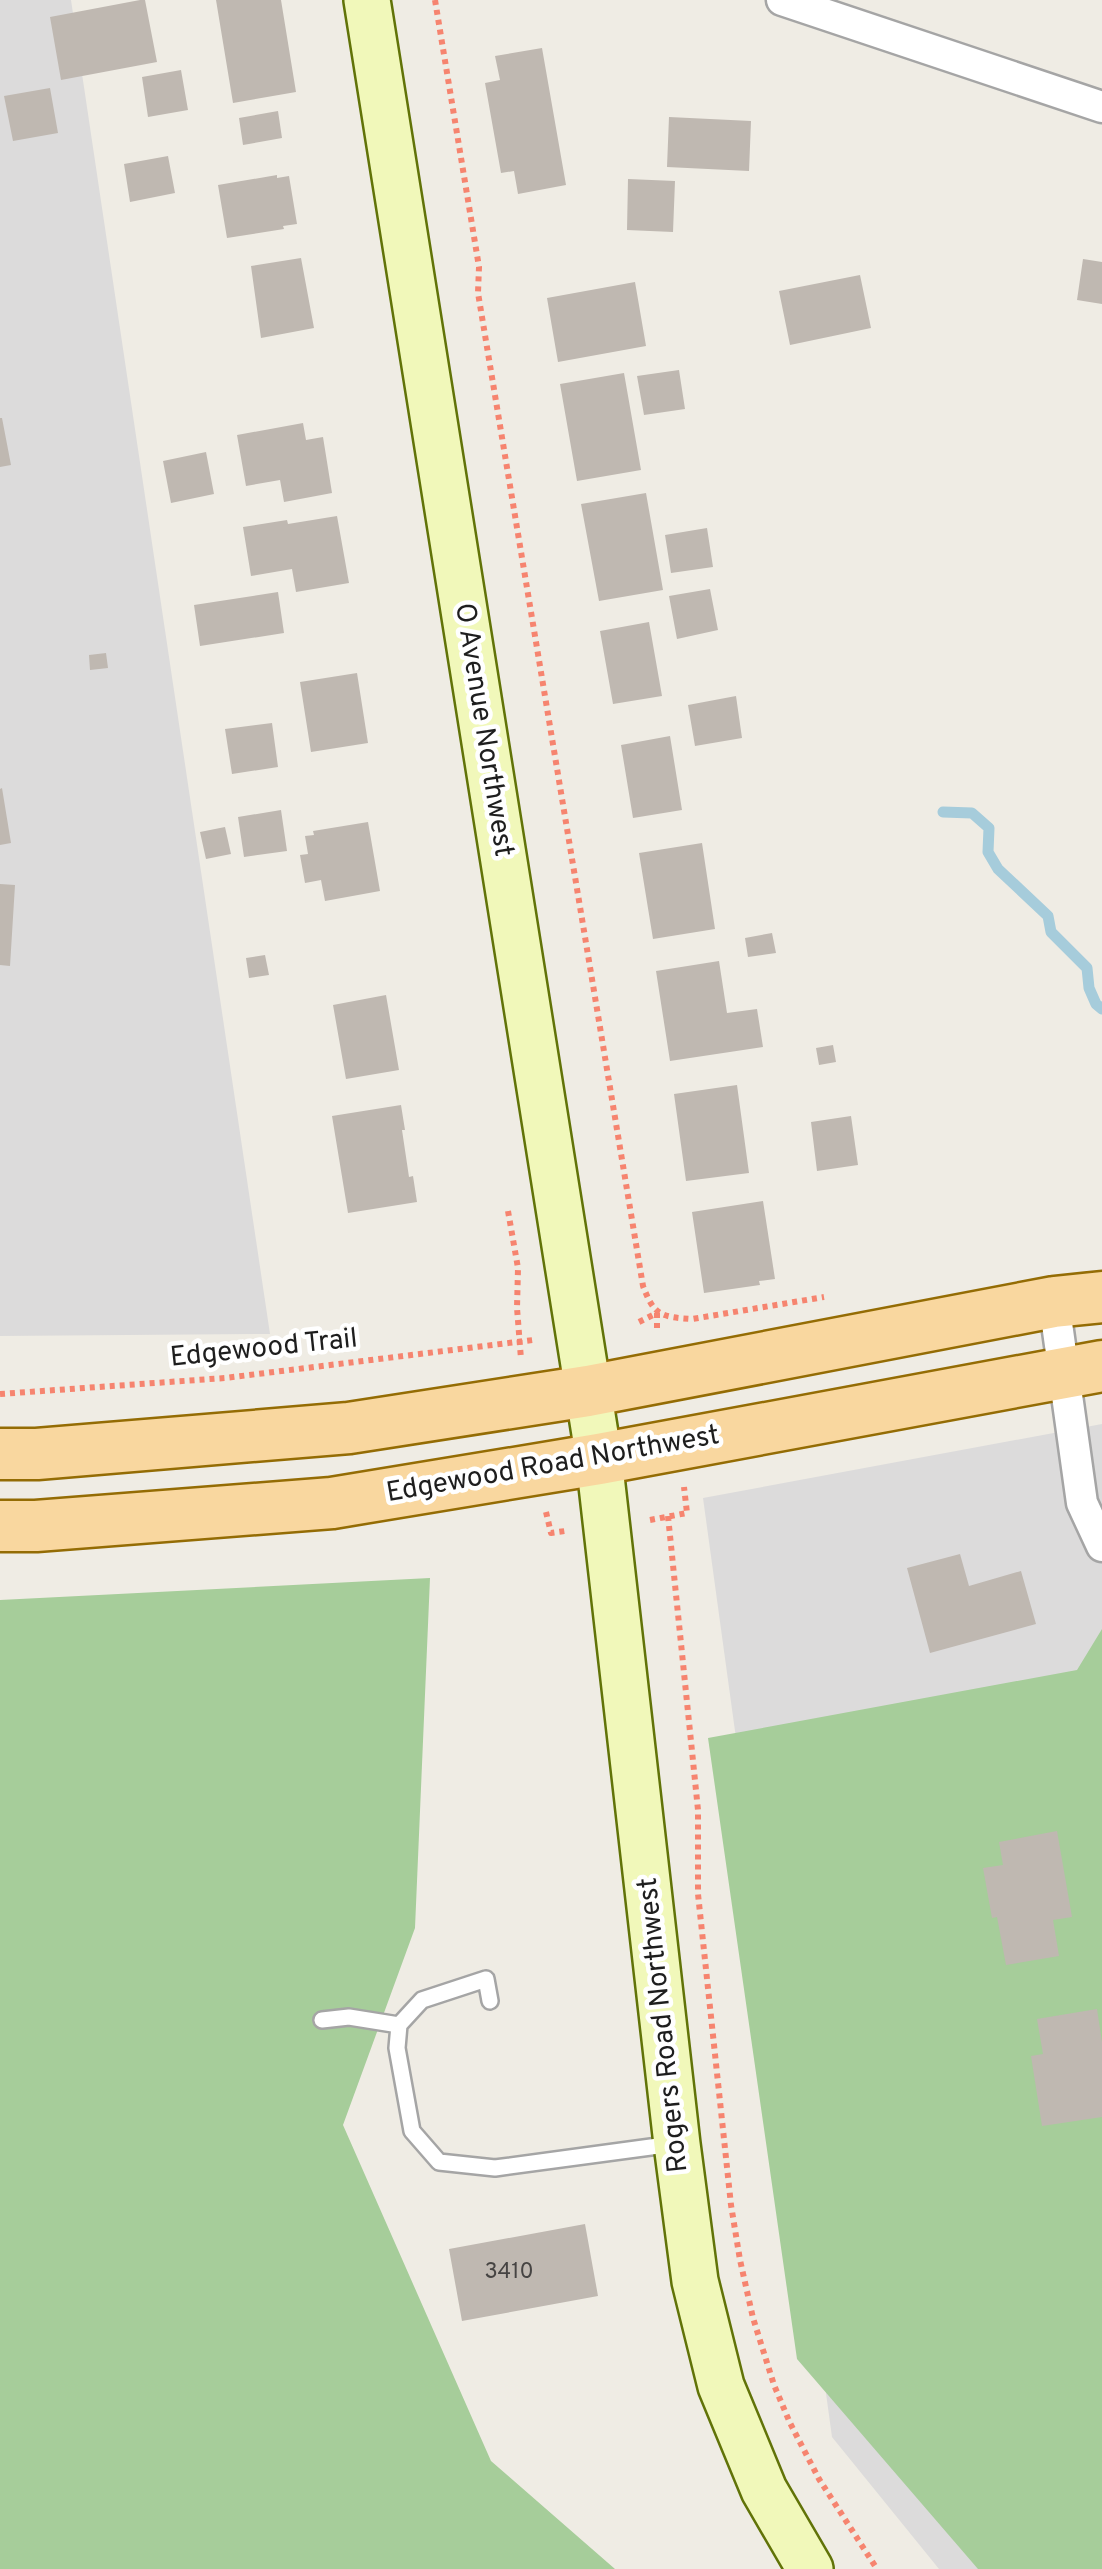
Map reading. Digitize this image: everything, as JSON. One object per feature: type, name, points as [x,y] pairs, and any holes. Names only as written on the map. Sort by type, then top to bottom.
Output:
[{"type":"main road","points":[[0,1454],[349,1428],[588,1391],[1054,1302],[1102,1297]]},
{"type":"main road","name":"Edgewood Road Northwest","points":[[0,1526],[332,1503],[599,1459],[1083,1370]]},
{"type":"street","name":"O Avenue Northwest","points":[[367,0],[599,1459]]},
{"type":"street","points":[[782,0],[1102,107]]},
{"type":"street","points":[[1054,1302],[1083,1370],[1082,1503],[1102,1546]]},
{"type":"street","name":"Rogers Road Northwest","points":[[599,1459],[694,2281],[721,2386],[764,2490],[810,2569]]},
{"type":"lane","points":[[490,2001],[486,1978],[422,2000],[399,2025],[398,2048],[412,2131],[440,2162],[494,2168],[677,2144]]},
{"type":"lane","points":[[322,2020],[350,2017],[399,2025]]},
{"type":"path","points":[[435,0],[479,266],[478,293],[642,1286],[657,1313],[692,1319],[841,1295]]},
{"type":"path","points":[[508,1211],[518,1268],[520,1360]]},
{"type":"path","points":[[639,1322],[657,1313]]},
{"type":"path","points":[[657,1313],[658,1333]]},
{"type":"path","name":"Edgewood Trail","points":[[0,1394],[224,1378],[532,1340]]},
{"type":"path","points":[[650,1520],[687,1513],[682,1474]]},
{"type":"path","points":[[546,1512],[551,1532],[566,1530]]},
{"type":"path","points":[[668,1516],[698,1810],[698,1894],[740,2260],[764,2351],[790,2423],[828,2494],[877,2569]]},
{"type":"shaded area","points":[[0,0],[71,0],[270,1334],[0,1336]]},
{"type":"shaded area","points":[[1102,1424],[1102,2569],[939,2569],[832,2437],[703,1498]]},
{"type":"green space","points":[[430,1578],[415,1928],[343,2125],[491,2461],[615,2569],[0,2569],[0,1600]]},
{"type":"green space","points":[[1102,1629],[1102,2569],[978,2569],[797,2359],[708,1738],[1077,1670]]},
{"type":"building","points":[[145,0],[157,62],[61,80],[50,17]]},
{"type":"building","points":[[216,0],[281,0],[296,92],[233,103]]},
{"type":"building","points":[[542,48],[566,185],[518,194],[514,171],[501,173],[485,83],[500,80],[495,56]]},
{"type":"building","points":[[181,70],[188,110],[148,117],[142,77]]},
{"type":"building","points":[[50,88],[58,133],[13,141],[4,96]]},
{"type":"building","points":[[278,111],[282,138],[243,145],[239,118]]},
{"type":"building","points":[[669,117],[751,121],[749,171],[667,167]]},
{"type":"building","points":[[168,156],[175,193],[130,202],[124,164]]},
{"type":"building","points":[[289,176],[297,224],[227,238],[218,185]]},
{"type":"building","points":[[628,179],[675,181],[673,232],[627,230]]},
{"type":"building","points":[[301,258],[314,328],[261,338],[251,266]]},
{"type":"building","points":[[1083,259],[1102,262],[1102,304],[1077,300]]},
{"type":"building","points":[[860,275],[871,328],[790,345],[779,291]]},
{"type":"building","points":[[635,282],[646,346],[558,362],[547,298]]},
{"type":"building","points":[[679,370],[685,409],[644,415],[637,376]]},
{"type":"building","points":[[624,373],[641,470],[577,481],[560,384]]},
{"type":"building","points":[[0,418],[11,465],[0,467]]},
{"type":"building","points":[[303,423],[306,440],[323,437],[332,493],[284,502],[280,480],[246,486],[237,435]]},
{"type":"building","points":[[206,452],[214,494],[171,503],[163,461]]},
{"type":"building","points":[[646,493],[663,590],[599,601],[581,504]]},
{"type":"building","points":[[337,516],[349,583],[296,592],[292,569],[251,576],[243,527]]},
{"type":"building","points":[[707,528],[713,567],[671,573],[665,535]]},
{"type":"building","points":[[710,589],[718,630],[677,639],[669,596]]},
{"type":"building","points":[[278,592],[284,633],[200,646],[194,605]]},
{"type":"building","points":[[649,622],[662,696],[613,704],[600,631]]},
{"type":"building","points":[[106,653],[108,668],[90,670],[89,655]]},
{"type":"building","points":[[357,673],[368,743],[311,752],[300,682]]},
{"type":"building","points":[[736,696],[742,738],[695,746],[688,705]]},
{"type":"building","points":[[272,723],[278,767],[232,774],[225,729]]},
{"type":"building","points":[[670,736],[682,810],[633,818],[621,745]]},
{"type":"building","points":[[0,789],[11,843],[0,845]]},
{"type":"building","points":[[281,810],[287,851],[244,857],[238,817]]},
{"type":"building","points":[[368,822],[380,891],[325,901],[321,880],[305,883],[300,855],[308,854],[305,836],[314,835],[313,831]]},
{"type":"building","points":[[225,827],[231,854],[206,859],[200,832]]},
{"type":"building","points":[[702,843],[715,929],[653,939],[639,853]]},
{"type":"building","points":[[0,884],[15,885],[10,966],[0,965]]},
{"type":"building","points":[[772,933],[776,953],[748,957],[745,938]]},
{"type":"building","points":[[265,955],[269,975],[249,978],[246,958]]},
{"type":"building","points":[[719,961],[727,1013],[757,1009],[763,1047],[670,1061],[656,971]]},
{"type":"building","points":[[386,995],[399,1070],[346,1079],[333,1005]]},
{"type":"building","points":[[833,1045],[836,1062],[819,1065],[816,1048]]},
{"type":"building","points":[[737,1085],[749,1173],[686,1181],[674,1094]]},
{"type":"building","points":[[401,1105],[409,1177],[413,1176],[417,1202],[348,1213],[332,1116]]},
{"type":"building","points":[[851,1116],[858,1165],[817,1171],[811,1122]]},
{"type":"building","points":[[763,1201],[775,1279],[704,1293],[692,1212]]},
{"type":"building","points":[[960,1554],[969,1586],[1021,1571],[1036,1624],[930,1653],[907,1568]]},
{"type":"building","points":[[1057,1831],[1072,1917],[1053,1920],[1059,1956],[1006,1965],[983,1868],[1003,1865],[999,1842]]},
{"type":"building","points":[[1097,2009],[1102,2042],[1102,2117],[1042,2126],[1031,2056],[1043,2054],[1037,2019]]},
{"type":"building","points":[[585,2224],[598,2296],[462,2321],[449,2249]]},
{"type":"waterway","points":[[943,812],[972,813],[989,828],[988,852],[998,869],[1048,916],[1051,932],[1087,968],[1089,988],[1102,1009]]}]
